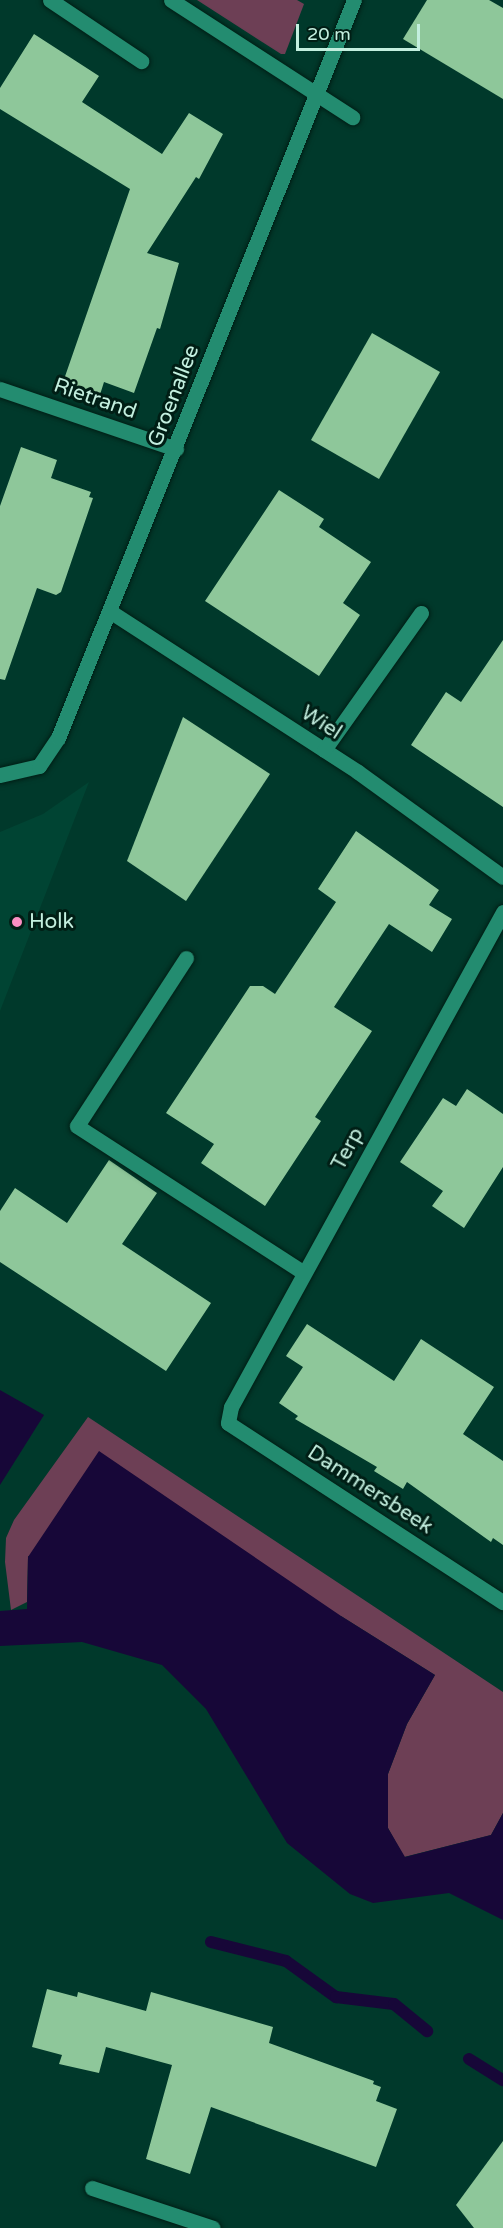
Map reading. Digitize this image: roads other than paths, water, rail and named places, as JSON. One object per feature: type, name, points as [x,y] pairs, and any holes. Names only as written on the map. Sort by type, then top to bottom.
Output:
[{"type":"street","points":[[50,0],[141,61]]},
{"type":"street","points":[[171,0],[352,117]]},
{"type":"street","name":"Groenallee","points":[[0,775],[39,765],[58,738],[111,612],[354,0]]},
{"type":"street","name":"Rietrand","points":[[0,389],[176,449]]},
{"type":"street","name":"Wiel","points":[[111,612],[324,750],[503,877]]},
{"type":"street","points":[[324,750],[421,613]]},
{"type":"street","name":"Terp","points":[[231,1407],[503,912]]},
{"type":"street","points":[[186,958],[77,1126],[304,1273]]},
{"type":"street","name":"Dammersbeek","points":[[231,1407],[228,1423],[503,1602]]},
{"type":"street","points":[[92,2188],[213,2228]]},
{"type":"waterway","points":[[211,1942],[286,1961],[336,1997],[394,2004],[427,2031]]},
{"type":"waterway","points":[[469,2059],[503,2080]]},
{"type":"place","name":"Holk","points":[[17,922]]}]
